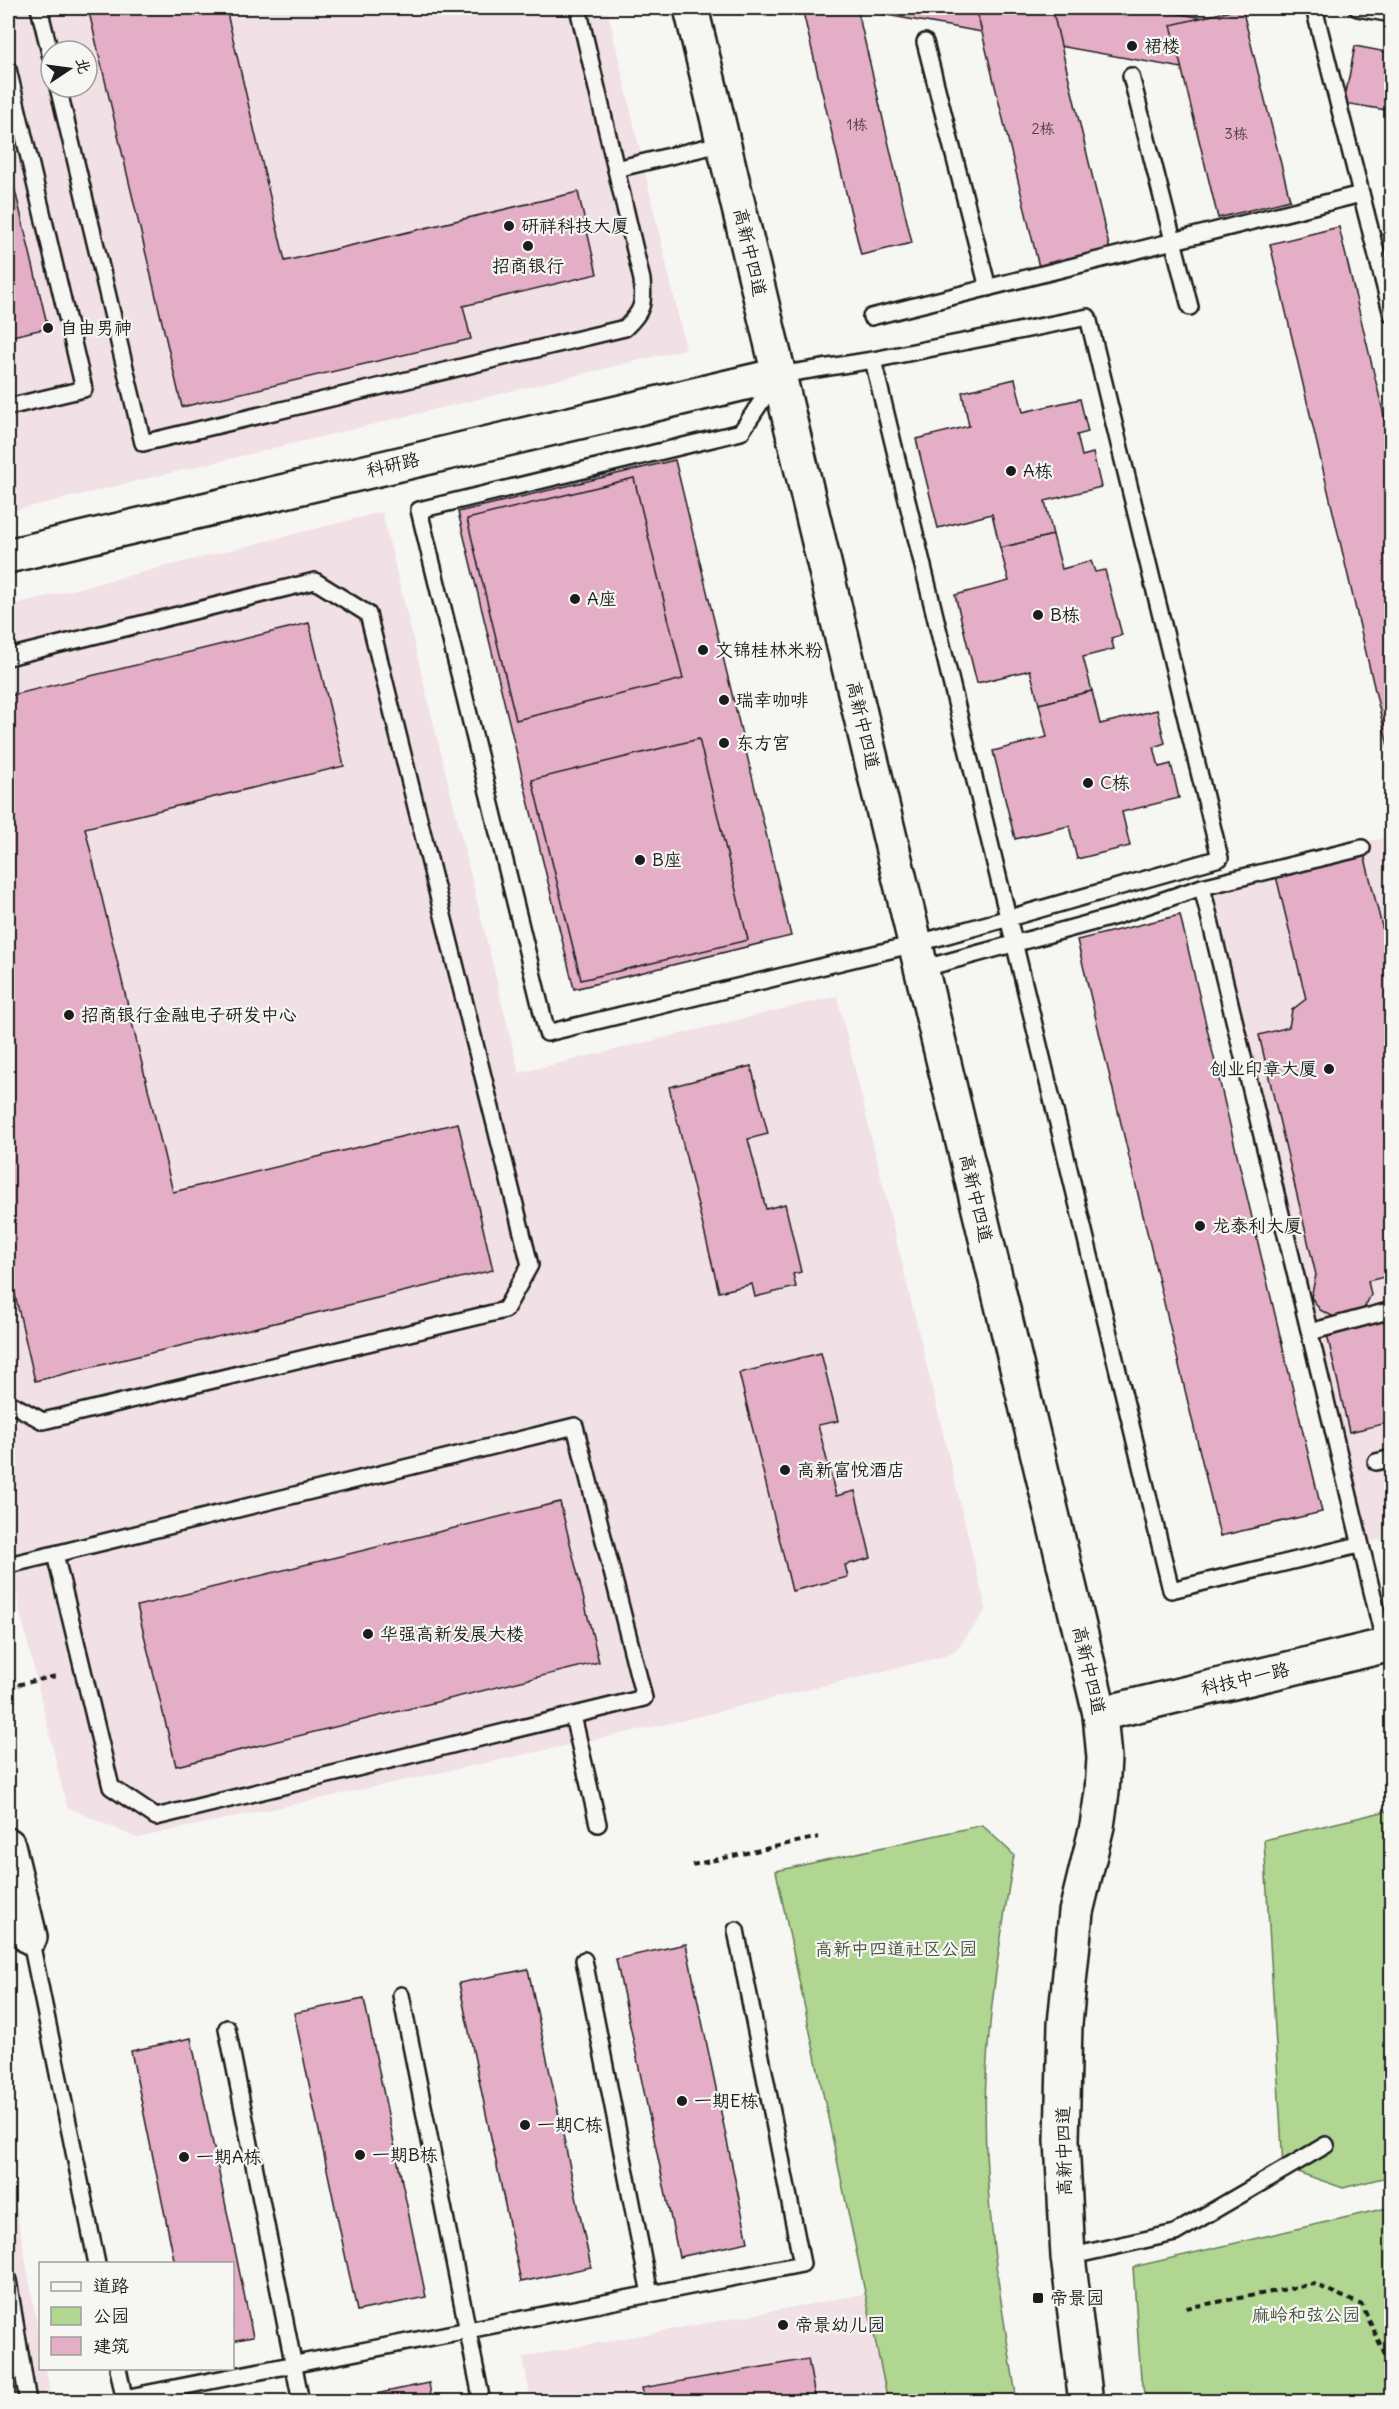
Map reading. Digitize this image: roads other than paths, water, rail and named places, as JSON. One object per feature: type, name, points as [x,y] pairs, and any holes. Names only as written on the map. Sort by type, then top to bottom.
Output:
[{"type":"main road","name":"高新中四道","points":[[691,8],[1100,1714],[1104,1758],[1102,1792],[1076,1912],[1065,2024],[1062,2140],[1068,2257],[1086,2402]]},
{"type":"main road","name":"科研路","points":[[8,556],[779,375]]},
{"type":"main road","name":"科技中一路","points":[[1100,1714],[1388,1645]]},
{"type":"main road","points":[[8,1845],[30,1937]]},
{"type":"lane","points":[[39,8],[47,39]]},
{"type":"lane","points":[[61,99],[142,443],[625,328],[639,315],[644,299],[642,280],[578,8]]},
{"type":"lane","points":[[1314,8],[1392,315]]},
{"type":"lane","points":[[1357,8],[1392,14]]},
{"type":"lane","points":[[926,42],[988,288]]},
{"type":"lane","points":[[8,69],[84,389],[8,407]]},
{"type":"lane","points":[[1131,76],[1190,307]]},
{"type":"lane","points":[[616,169],[724,143]]},
{"type":"lane","points":[[871,317],[1361,194]]},
{"type":"lane","points":[[918,956],[1009,918],[1220,858],[1088,317],[873,360],[779,375],[741,432],[419,510],[547,1033],[918,956],[1015,944],[1118,923],[1202,887],[1362,848]]},
{"type":"lane","points":[[873,360],[1171,1590],[1359,1545]]},
{"type":"lane","points":[[8,657],[315,581],[368,614],[530,1265],[505,1311],[43,1421],[8,1402]]},
{"type":"lane","points":[[1202,887],[1359,1545],[1388,1645]]},
{"type":"lane","points":[[1310,1332],[1392,1310]]},
{"type":"lane","points":[[8,1565],[576,1426],[644,1698],[156,1817],[111,1787],[55,1554]]},
{"type":"lane","points":[[1376,1462],[1392,1458]]},
{"type":"lane","points":[[573,1716],[598,1824]]},
{"type":"lane","points":[[118,2370],[124,2400],[294,2364],[802,2264],[736,1930]]},
{"type":"lane","points":[[30,1937],[97,2262]]},
{"type":"lane","points":[[584,1960],[650,2294]]},
{"type":"lane","points":[[401,1995],[482,2402]]},
{"type":"lane","points":[[228,2028],[301,2402]]},
{"type":"lane","points":[[1068,2257],[1175,2232],[1326,2145]]},
{"type":"lane","points":[[8,2280],[28,2402]]},
{"type":"place","name":"裙楼","points":[[1132,46]]},
{"type":"place","name":"研祥科技大厦","points":[[509,226]]},
{"type":"place","name":"招商银行","points":[[528,246]]},
{"type":"place","name":"自由男神","points":[[48,328]]},
{"type":"place","name":"A栋","points":[[1011,471]]},
{"type":"place","name":"A座","points":[[575,599]]},
{"type":"place","name":"B栋","points":[[1038,615]]},
{"type":"place","name":"文锦桂林米粉","points":[[703,650]]},
{"type":"place","name":"瑞幸咖啡","points":[[724,700]]},
{"type":"place","name":"东方宫","points":[[724,743]]},
{"type":"place","name":"C栋","points":[[1088,783]]},
{"type":"place","name":"B座","points":[[640,860]]},
{"type":"place","name":"招商银行金融电子研发中心","points":[[69,1015]]},
{"type":"place","name":"创业印章大厦","points":[[1329,1069]]},
{"type":"place","name":"龙泰利大厦","points":[[1200,1226]]},
{"type":"place","name":"高新富悦酒店","points":[[785,1470]]},
{"type":"place","name":"华强高新发展大楼","points":[[368,1634]]},
{"type":"place","name":"一期E栋","points":[[682,2101]]},
{"type":"place","name":"一期C栋","points":[[525,2125]]},
{"type":"place","name":"一期B栋","points":[[360,2155]]},
{"type":"place","name":"一期A栋","points":[[184,2157]]},
{"type":"place","name":"帝景园","points":[[1038,2298]]},
{"type":"place","name":"帝景幼儿园","points":[[783,2325]]},
{"type":"park label","name":"高新中四道社区公园","points":[[896,1949]]},
{"type":"park label","name":"麻岭和弦公园","points":[[1306,2315]]}]
